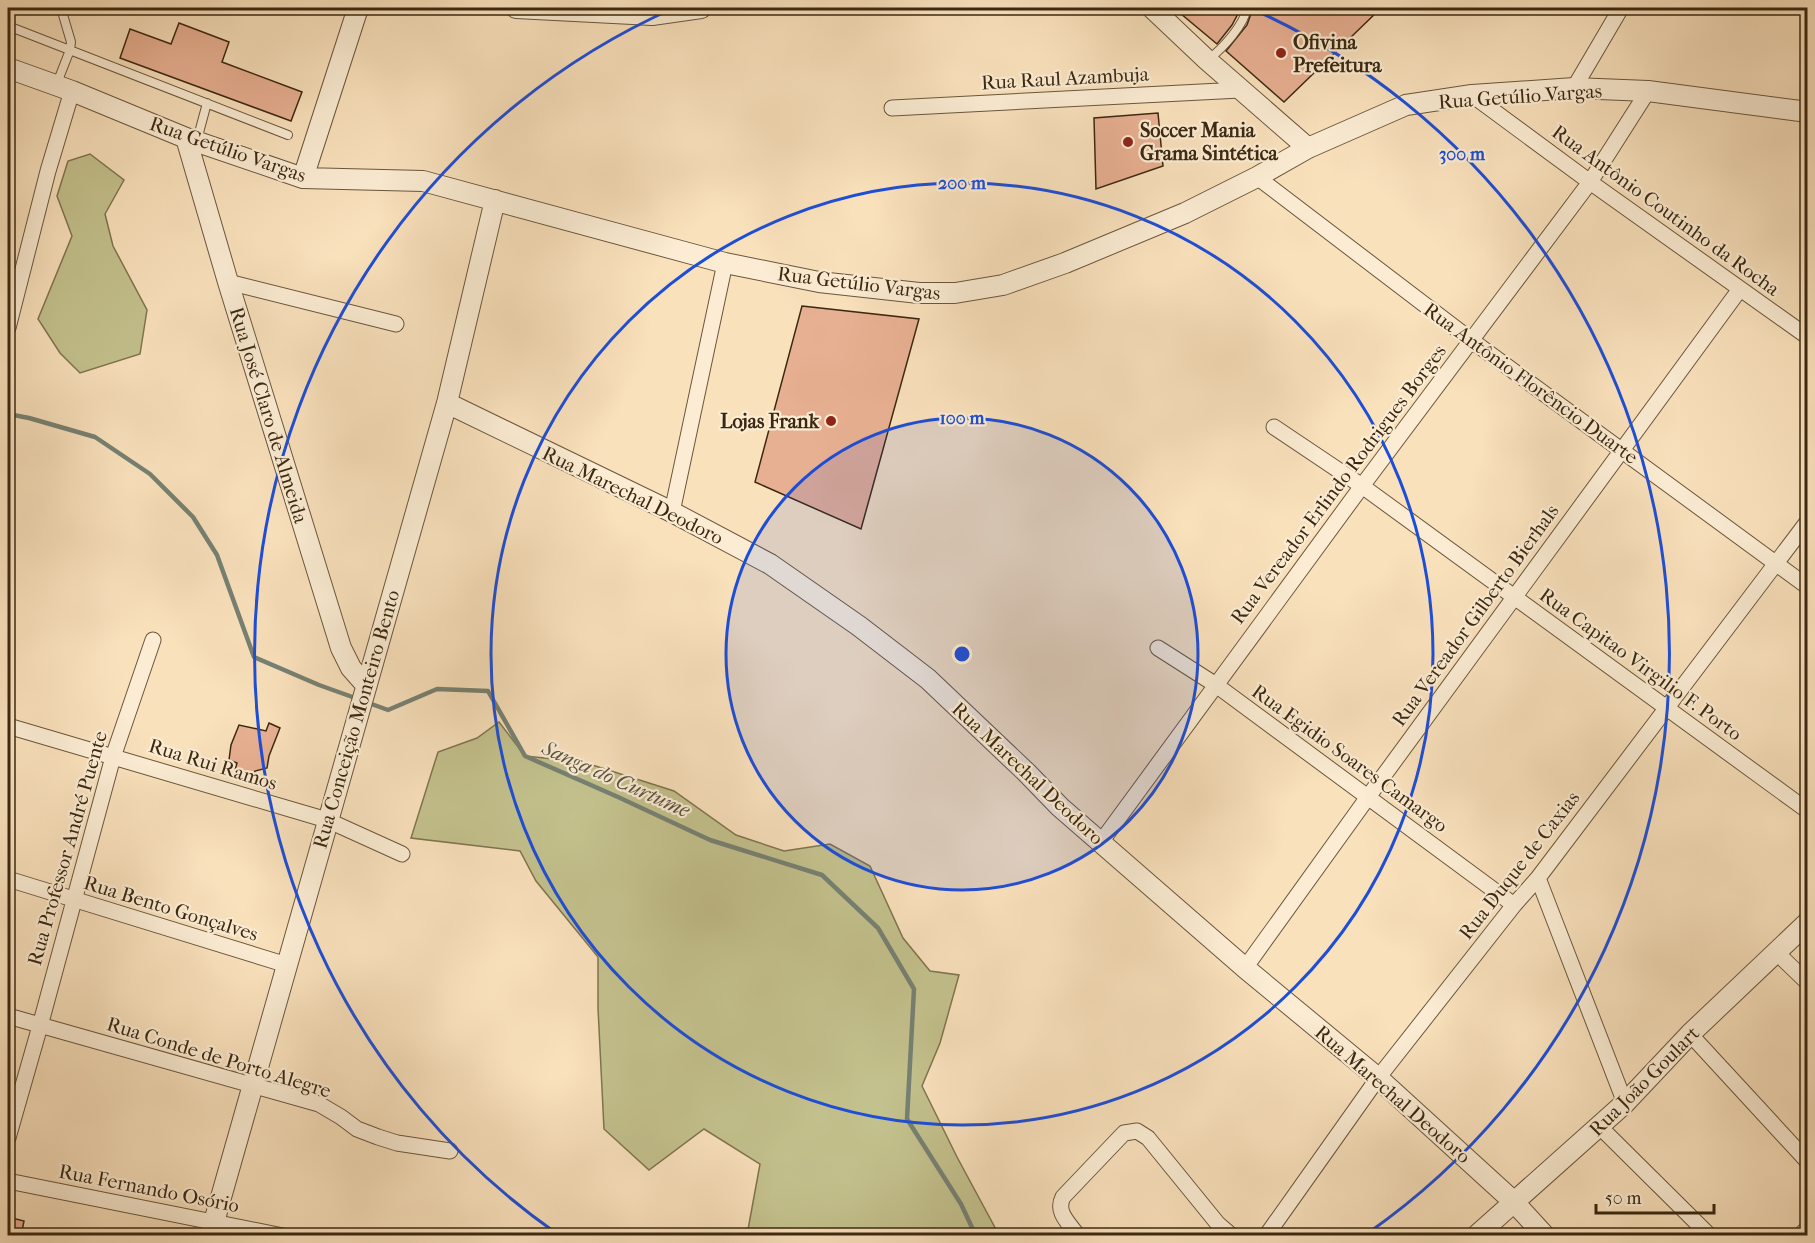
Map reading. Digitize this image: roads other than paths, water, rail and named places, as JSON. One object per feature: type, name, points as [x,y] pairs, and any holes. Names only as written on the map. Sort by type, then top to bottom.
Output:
[{"type":"street","points":[[303,178],[358,8]]},
{"type":"street","points":[[516,8],[652,15],[701,8]]},
{"type":"street","points":[[1152,8],[1240,90],[1308,148]]},
{"type":"street","points":[[1574,88],[1622,8]]},
{"type":"street","name":"Rua Getúlio Vargas","points":[[8,68],[192,140],[303,178],[423,181],[725,263],[819,282],[919,293],[955,293],[1003,285],[1065,263],[1185,213],[1257,177],[1308,148],[1406,105],[1472,95],[1574,88],[1648,90],[1808,112]]},
{"type":"street","points":[[8,328],[48,171],[64,89]]},
{"type":"street","name":"Rua Raul Azambuja","points":[[892,108],[1240,90]]},
{"type":"street","name":"Rua Vereador Erlindo Rodrigues Borges","points":[[1101,842],[1362,486],[1590,182],[1648,90]]},
{"type":"street","name":"Rua Antônio Coutinho da Rocha","points":[[1472,95],[1808,337]]},
{"type":"street","name":"Rua José Claro de Almeida","points":[[192,140],[228,282],[341,648],[365,688]]},
{"type":"street","name":"Rua Antônio Florêncio Duarte","points":[[1257,177],[1471,340],[1808,587]]},
{"type":"street","name":"Rua Conceição Monteiro Bento","points":[[212,1229],[447,403],[495,200]]},
{"type":"street","points":[[672,512],[725,263]]},
{"type":"street","points":[[228,282],[396,324]]},
{"type":"street","name":"Rua Vereador Gilberto Bierhals","points":[[1245,968],[1740,289]]},
{"type":"street","name":"Rua Marechal Deodoro","points":[[447,403],[672,512],[770,564],[859,626],[928,680],[1060,807],[1245,968],[1378,1078],[1514,1202],[1545,1236]]},
{"type":"street","name":"Rua Capitao Virgilio F. Porto","points":[[1274,427],[1362,486],[1808,811]]},
{"type":"street","name":"Rua Duque de Caxias","points":[[1266,1236],[1378,1078],[1514,905],[1538,878],[1808,521]]},
{"type":"street","name":"Rua Professor André Puente","points":[[8,1138],[113,757],[153,640]]},
{"type":"street","name":"Rua Egidio Soares Camargo","points":[[1158,648],[1216,685],[1514,905]]},
{"type":"street","name":"Rua Rui Ramos","points":[[8,726],[327,820],[402,854]]},
{"type":"street","points":[[1538,878],[1625,1103]]},
{"type":"street","name":"Rua Bento Gonçalves","points":[[8,879],[287,966]]},
{"type":"street","name":"Rua João Goulart","points":[[1476,1236],[1625,1103],[1690,1034],[1808,922]]},
{"type":"street","points":[[1776,952],[1808,983]]},
{"type":"street","name":"Rua Conde de Porto Alegre","points":[[8,1016],[319,1104],[357,1129],[397,1143],[450,1151]]},
{"type":"street","points":[[1690,1034],[1808,1162]]},
{"type":"street","points":[[1599,1126],[1710,1236]]},
{"type":"street","points":[[1078,1236],[1060,1212],[1059,1204],[1124,1133],[1137,1131],[1148,1138],[1218,1224],[1232,1236]]},
{"type":"street","name":"Rua Fernando Osório","points":[[8,1181],[212,1229],[283,1236]]},
{"type":"street","points":[[1798,1236],[1808,1228]]},
{"type":"lane","points":[[61,8],[70,42],[64,89]]},
{"type":"lane","points":[[1207,60],[1223,48],[1245,15],[1247,8]]},
{"type":"lane","points":[[8,26],[288,135]]},
{"type":"lane","points":[[192,140],[207,103]]},
{"type":"waterway","name":"Sanga do Curtume","points":[[8,414],[95,437],[150,474],[193,517],[217,555],[254,657],[358,699]]},
{"type":"waterway","name":"Sanga do Curtume","points":[[366,702],[388,710],[437,689],[488,691],[525,756],[710,840],[822,875],[878,928],[914,989],[907,1119],[961,1204],[976,1236]]},
{"type":"place","name":"Ofivina Prefeitura","points":[[1281,53]]},
{"type":"place","name":"Soccer Mania Grama Sintética","points":[[1128,142]]},
{"type":"place","name":"Lojas Frank","points":[[831,421]]}]
